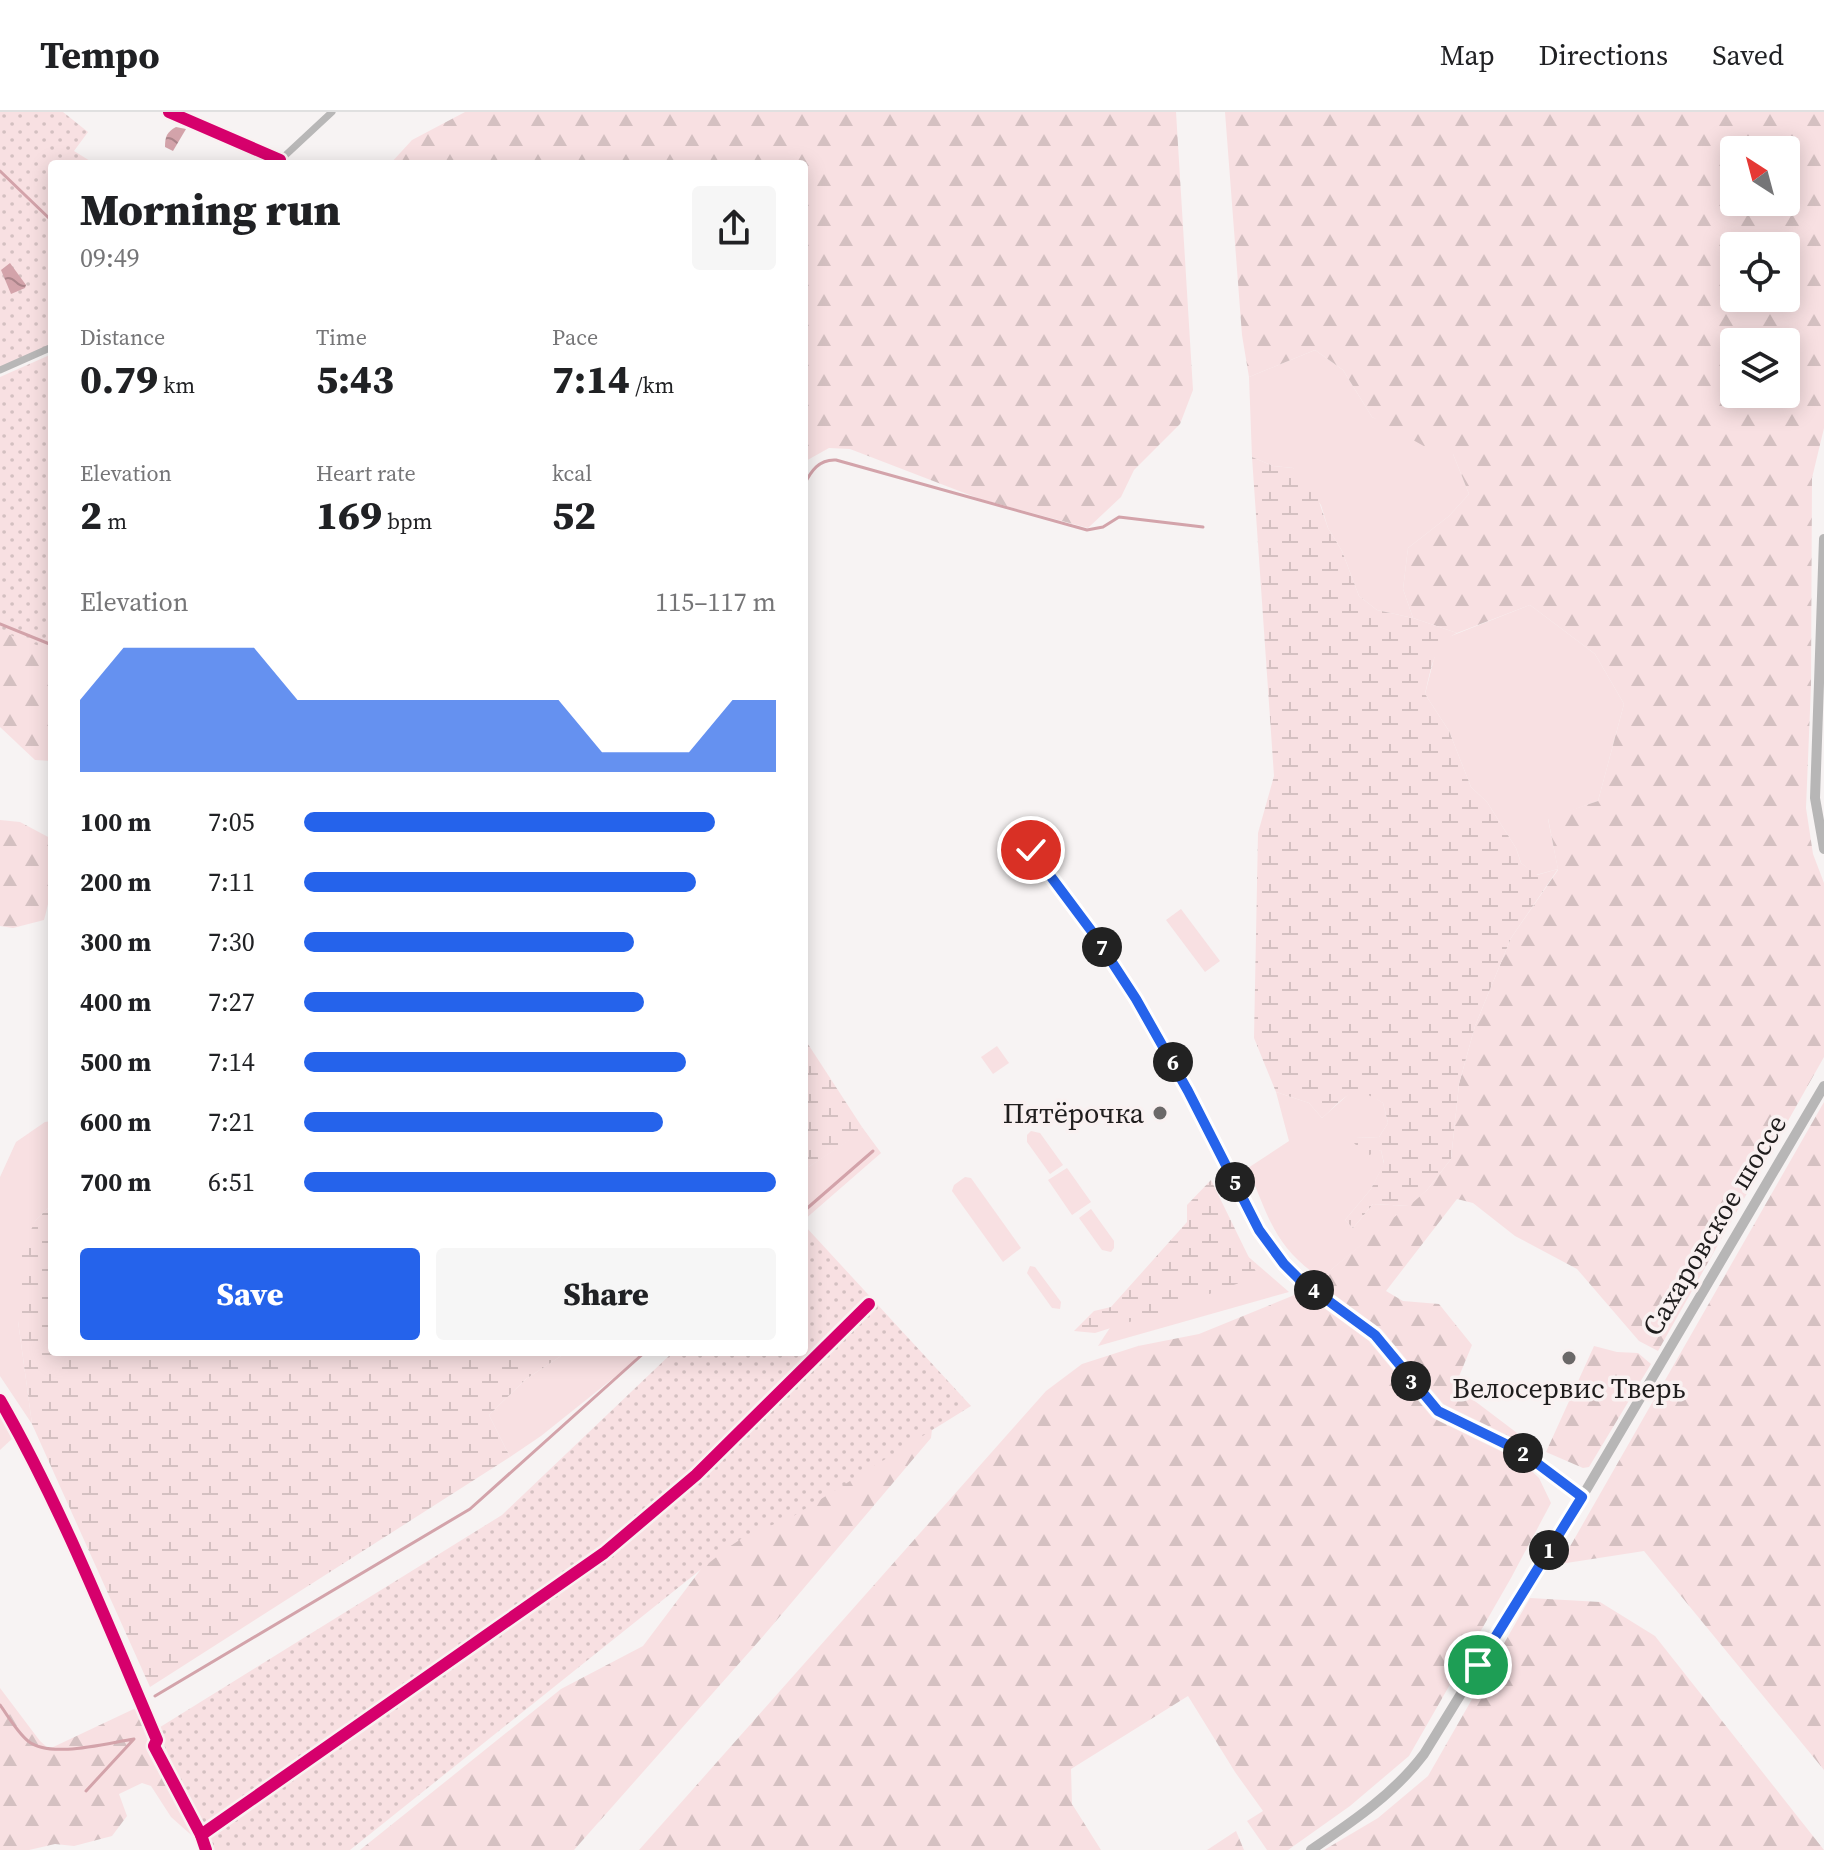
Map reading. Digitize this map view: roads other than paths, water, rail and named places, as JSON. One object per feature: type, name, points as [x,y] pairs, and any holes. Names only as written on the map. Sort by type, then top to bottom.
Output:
[{"type":"main road","points":[[1824,539],[1815,798],[1824,849]]},
{"type":"main road","name":"Сахаровское шоссе","points":[[1311,1850],[1372,1806],[1416,1764],[1582,1497],[1824,1086]]},
{"type":"street","points":[[169,112],[274,160]]},
{"type":"street","points":[[280,160],[332,112]]},
{"type":"street","points":[[0,370],[48,349]]},
{"type":"street","points":[[1031,850],[1093,933],[1136,999],[1259,1230],[1284,1264],[1300,1280],[1375,1335],[1438,1411],[1522,1452],[1582,1497]]},
{"type":"street","points":[[201,1835],[604,1553],[696,1475],[869,1304]]},
{"type":"street","points":[[0,1400],[24,1441],[68,1532],[157,1740],[154,1746],[206,1850]]},
{"type":"water","points":[[176,127],[186,129],[173,151],[165,147],[165,140]]},
{"type":"water","points":[[10,263],[26,285],[11,294],[1,270]]},
{"type":"waterway","points":[[0,171],[48,217]]},
{"type":"waterway","points":[[808,478],[816,467],[836,460],[1087,530],[1103,527],[1119,517],[1203,527]]},
{"type":"waterway","points":[[0,624],[48,643]]},
{"type":"waterway","points":[[808,1208],[873,1151]]},
{"type":"waterway","points":[[155,1696],[470,1509],[641,1356]]},
{"type":"waterway","points":[[0,1705],[20,1733],[38,1746],[50,1749],[79,1748],[134,1739],[86,1791]]},
{"type":"place","name":"Пятёрочка","points":[[1160,1113]]},
{"type":"place","name":"Велосервис Тверь","points":[[1569,1358]]}]
